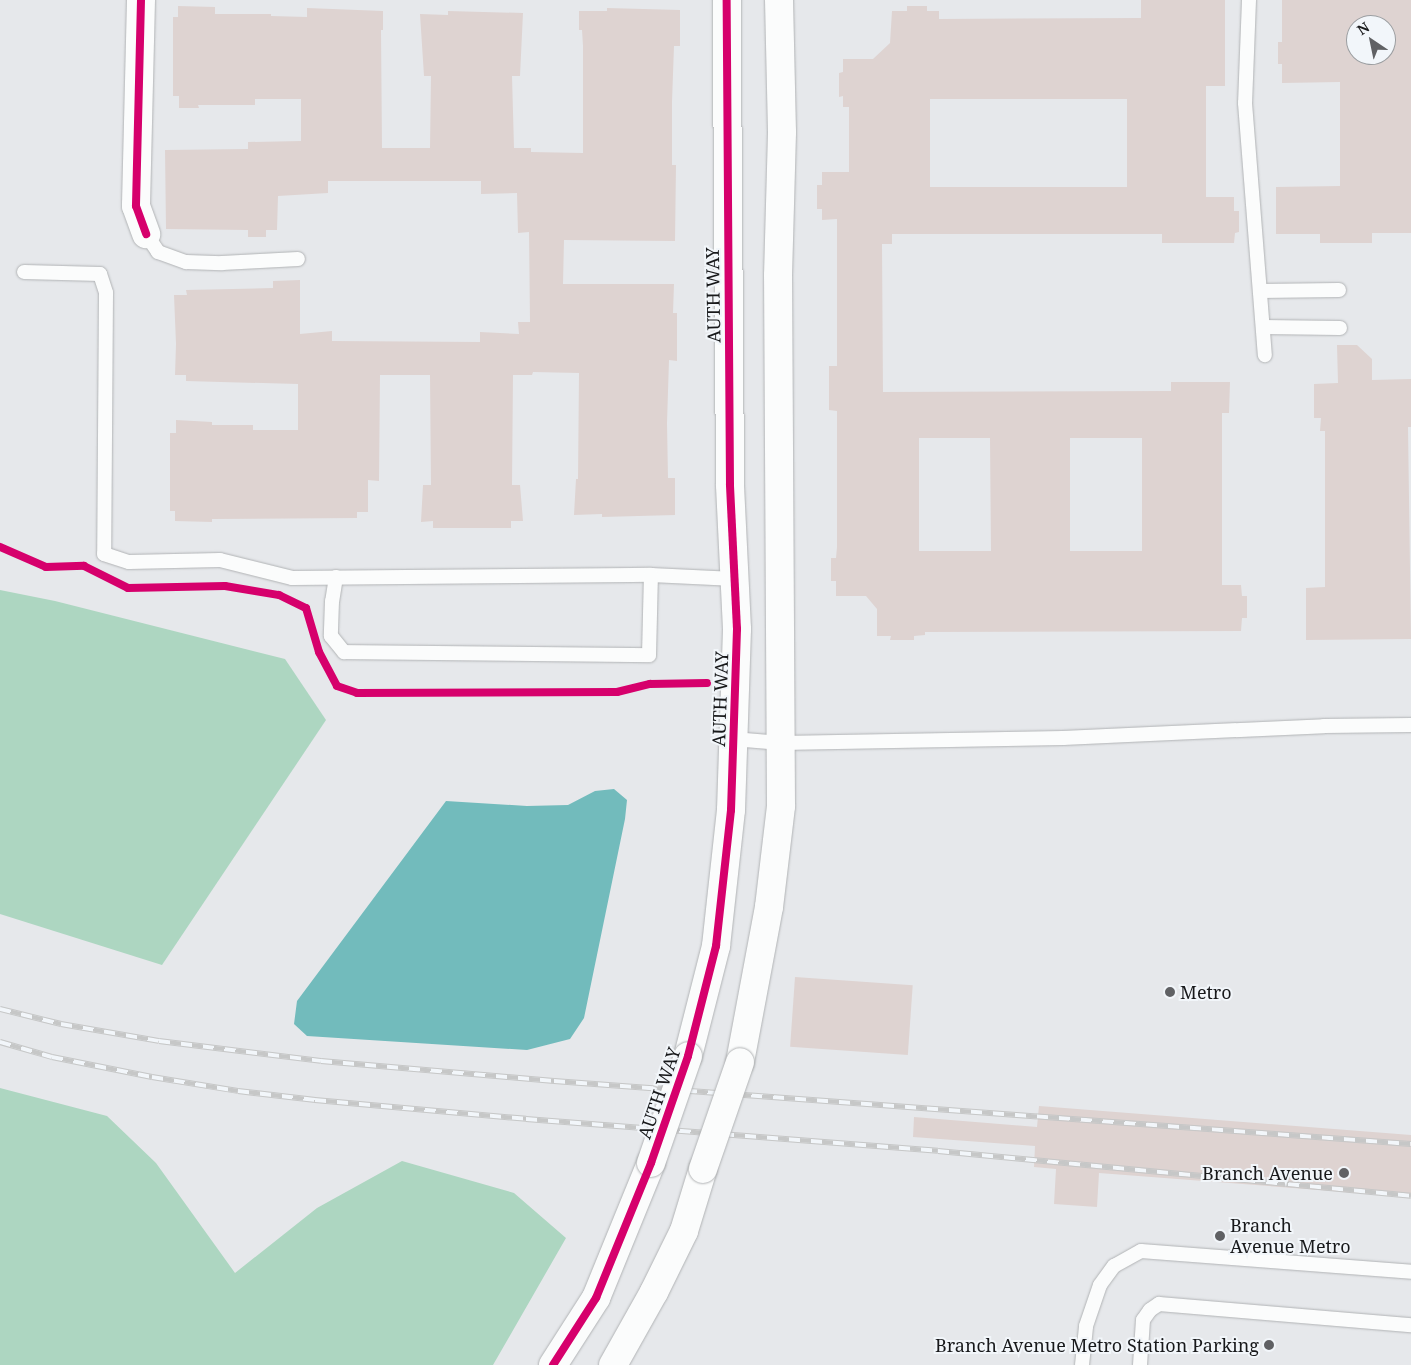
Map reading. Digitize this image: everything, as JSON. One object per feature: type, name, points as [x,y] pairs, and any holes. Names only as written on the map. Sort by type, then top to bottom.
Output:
[{"type":"street","points":[[141,0],[136,206],[146,234]]},
{"type":"street","name":"AUTH WAY","points":[[554,1365],[596,1298],[651,1163],[688,1056],[716,946],[731,810],[738,629],[730,484],[727,0]]},
{"type":"street","points":[[613,1365],[654,1292],[684,1231],[740,1062],[770,907],[781,806],[778,276],[782,132],[779,0]]},
{"type":"lane","points":[[1249,0],[1245,104],[1264,355]]},
{"type":"lane","points":[[146,234],[158,252],[186,262],[222,263],[298,259]]},
{"type":"lane","points":[[24,272],[100,274],[106,293],[104,554],[129,562],[220,560],[292,578],[651,575],[735,579]]},
{"type":"lane","points":[[1260,291],[1340,290]]},
{"type":"lane","points":[[1262,327],[1340,328]]},
{"type":"lane","points":[[336,577],[332,601],[331,636],[344,652],[649,655],[651,575]]},
{"type":"lane","points":[[733,739],[781,743],[1063,738],[1411,725]]},
{"type":"lane","points":[[1082,1365],[1086,1326],[1100,1285],[1114,1266],[1141,1251],[1411,1272]]},
{"type":"lane","points":[[1140,1365],[1143,1320],[1150,1310],[1159,1304],[1411,1325]]},
{"type":"green space","points":[[0,590],[55,601],[285,659],[326,720],[162,965],[0,914]]},
{"type":"green space","points":[[0,1088],[107,1116],[156,1163],[235,1273],[317,1208],[402,1161],[514,1193],[566,1238],[493,1365],[0,1365]]},
{"type":"water","points":[[614,789],[627,800],[625,819],[584,1018],[570,1039],[527,1050],[307,1036],[294,1024],[297,1001],[446,801],[527,806],[568,805],[595,791]]},
{"type":"building","points":[[1141,0],[1225,0],[1225,86],[1206,86],[1206,197],[1234,197],[1234,211],[1239,211],[1239,232],[1235,233],[1234,243],[1162,243],[1162,234],[892,234],[892,244],[882,244],[883,392],[1171,391],[1171,382],[1230,382],[1229,413],[1222,413],[1222,585],[1241,585],[1242,596],[1247,596],[1247,618],[1242,618],[1241,631],[925,632],[925,635],[914,636],[914,640],[890,640],[891,636],[877,636],[877,609],[866,596],[836,596],[836,581],[831,581],[831,558],[836,558],[837,547],[837,411],[829,410],[829,366],[837,366],[837,219],[822,220],[822,209],[817,209],[817,185],[822,185],[822,172],[849,172],[849,107],[843,107],[843,96],[839,97],[839,73],[843,72],[843,59],[873,59],[890,43],[892,11],[907,11],[907,6],[927,6],[927,11],[939,11],[939,19],[1141,18]],"holes":[[[930,99],[1127,99],[1127,187],[930,187]],[[919,438],[990,438],[991,551],[919,551]],[[1070,438],[1142,438],[1142,551],[1070,551]]]},
{"type":"building","points":[[1282,0],[1411,0],[1411,233],[1372,233],[1372,243],[1320,243],[1320,234],[1276,234],[1276,187],[1340,186],[1340,82],[1282,83],[1282,64],[1278,64],[1278,42],[1282,42]]},
{"type":"building","points":[[178,6],[215,7],[215,14],[271,14],[271,16],[307,17],[307,8],[383,11],[383,30],[381,30],[382,148],[430,148],[431,76],[424,76],[420,14],[448,15],[448,11],[523,13],[520,76],[512,76],[514,148],[531,148],[531,152],[583,153],[583,46],[582,30],[579,30],[579,11],[607,11],[607,8],[680,10],[680,46],[674,46],[672,102],[672,165],[676,165],[675,241],[564,240],[563,284],[674,284],[673,313],[677,313],[677,361],[669,360],[667,423],[668,478],[675,478],[675,515],[602,517],[602,514],[574,515],[576,479],[578,479],[579,373],[533,372],[532,375],[513,375],[512,485],[520,485],[523,521],[511,521],[511,528],[433,528],[433,521],[421,522],[423,485],[431,485],[430,375],[380,375],[379,481],[368,480],[368,512],[357,512],[357,518],[212,519],[212,522],[175,521],[175,511],[170,511],[170,433],[176,433],[176,420],[212,422],[212,425],[253,425],[253,430],[298,430],[298,384],[186,381],[186,375],[175,375],[174,295],[187,295],[186,290],[273,288],[273,281],[300,280],[300,334],[332,331],[332,341],[480,342],[480,332],[519,334],[518,322],[530,322],[529,232],[518,233],[517,193],[481,194],[481,181],[328,181],[328,193],[278,196],[277,230],[266,230],[266,237],[248,237],[248,230],[166,229],[165,150],[248,149],[248,142],[301,141],[301,99],[255,99],[255,105],[198,105],[199,108],[179,108],[179,96],[173,96],[173,17],[178,17]]},
{"type":"building","points":[[1337,345],[1357,345],[1372,359],[1372,380],[1411,379],[1411,427],[1408,427],[1411,639],[1306,640],[1306,588],[1325,587],[1325,431],[1320,431],[1321,418],[1314,418],[1314,384],[1338,383]]},
{"type":"building","points":[[795,977],[913,985],[908,1055],[790,1047]]},
{"type":"building","points":[[1039,1106],[1411,1135],[1411,1197],[1099,1173],[1097,1207],[1054,1204],[1056,1169],[1034,1167],[1035,1146],[913,1137],[914,1117],[1037,1127]]},
{"type":"railway","points":[[0,1009],[61,1024],[159,1041],[321,1061],[554,1081],[1411,1144]]},
{"type":"railway","points":[[0,1042],[52,1057],[152,1077],[238,1091],[315,1100],[526,1119],[938,1151],[1411,1196]]},
{"type":"cycle path","points":[[141,0],[136,206],[146,234]]},
{"type":"cycle path","points":[[553,1365],[596,1298],[651,1163],[688,1056],[716,946],[731,810],[737,629],[730,484],[727,0]]},
{"type":"cycle path","points":[[0,547],[46,567],[84,566],[128,588],[225,586],[279,595],[306,608],[319,652],[337,686],[357,693],[617,692],[650,684],[707,683]]},
{"type":"place","name":"Metro","points":[[1170,992]]},
{"type":"place","name":"Branch Avenue","points":[[1344,1173]]},
{"type":"place","name":"Branch Avenue Metro","points":[[1220,1236]]},
{"type":"place","name":"Branch Avenue Metro Station Parking","points":[[1269,1345]]}]
